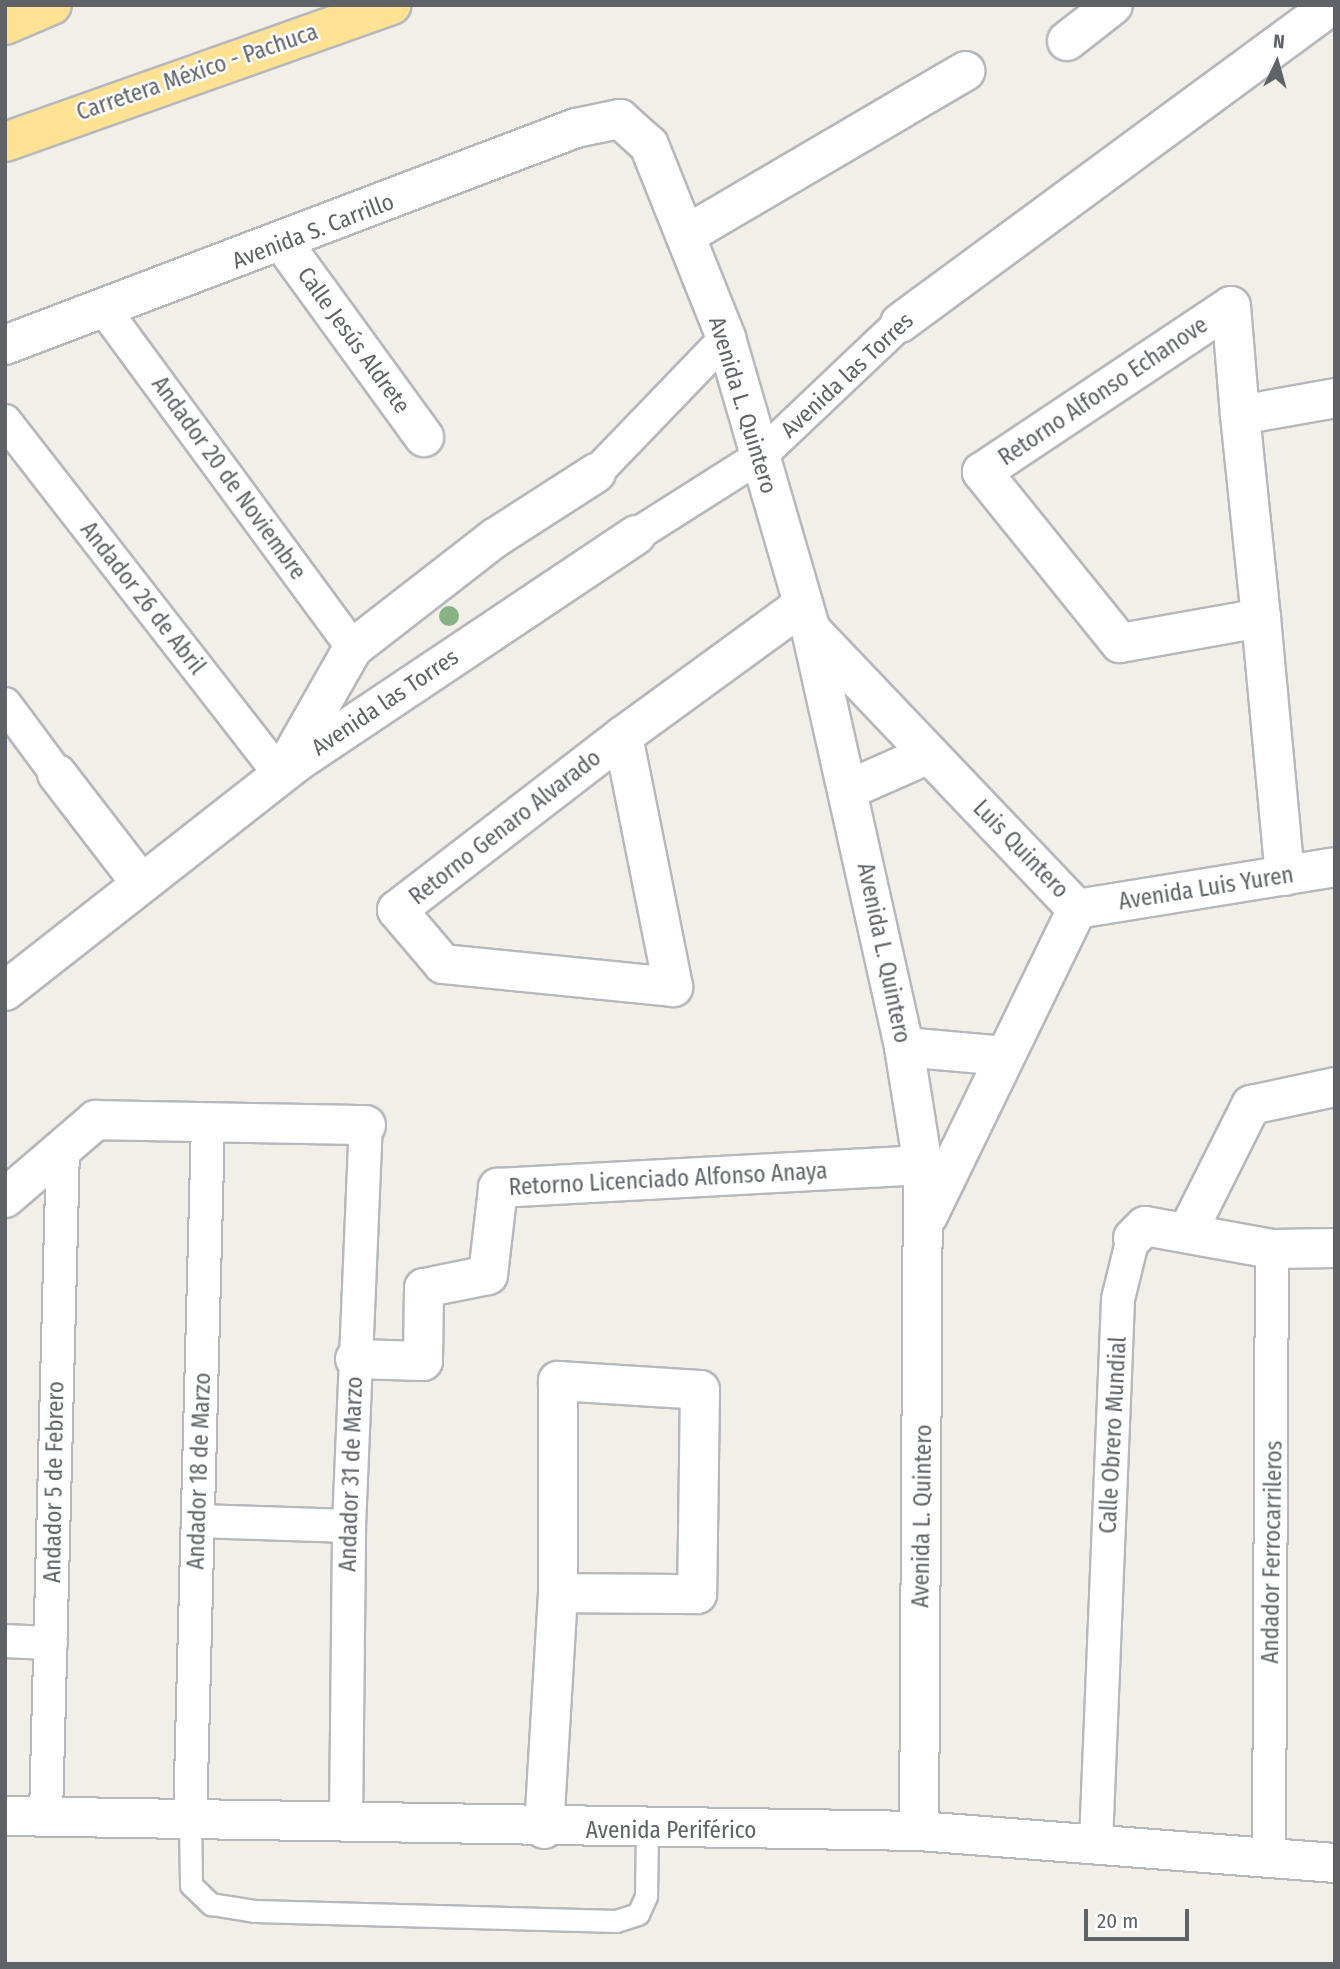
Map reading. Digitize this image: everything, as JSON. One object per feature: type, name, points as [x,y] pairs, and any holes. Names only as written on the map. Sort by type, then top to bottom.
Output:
[{"type":"highway","points":[[5,25],[52,5]]},
{"type":"highway","name":"Carretera México - Pachuca","points":[[5,142],[391,5]]},
{"type":"street","points":[[1067,41],[1113,5]]},
{"type":"street","name":"Avenida las Torres","points":[[5,991],[281,775],[636,535],[759,457],[901,323],[1332,5]]},
{"type":"street","points":[[686,234],[965,71]]},
{"type":"street","name":"Avenida L. Quintero","points":[[620,119],[649,145],[726,338],[806,618],[850,789],[904,1047],[923,1165],[925,1221],[919,1831]]},
{"type":"street","name":"Avenida S. Carrillo","points":[[5,345],[284,243],[576,128],[620,119]]},
{"type":"street","name":"Calle Jesús Aldrete","points":[[284,243],[424,437]]},
{"type":"street","name":"Retorno Alfonso Echanove","points":[[1261,618],[1120,643],[982,471],[1231,306],[1240,415],[1261,618],[1285,876]]},
{"type":"street","name":"Andador 20 de Noviembre","points":[[104,309],[354,648]]},
{"type":"street","name":"Avenida las Torres","points":[[281,775],[354,648],[495,538],[596,473],[726,338]]},
{"type":"street","points":[[1240,415],[1335,397]]},
{"type":"street","name":"Andador 26 de Abril","points":[[5,421],[281,775]]},
{"type":"street","name":"Retorno Genaro Alvarado","points":[[622,736],[673,987],[443,964],[397,910],[622,736],[806,618]]},
{"type":"street","name":"Luis Quintero","points":[[806,618],[929,754],[1077,909],[925,1221]]},
{"type":"street","points":[[5,704],[141,884]]},
{"type":"street","points":[[850,789],[929,754]]},
{"type":"street","name":"Avenida Luis Yuren","points":[[1077,909],[1335,867]]},
{"type":"street","points":[[904,1047],[1006,1056]]},
{"type":"street","points":[[1189,1229],[1251,1105],[1335,1087]]},
{"type":"street","points":[[5,1198],[96,1120],[366,1125]]},
{"type":"street","name":"Andador 18 de Marzo","points":[[190,1820],[208,1122]]},
{"type":"street","name":"Andador 31 de Marzo","points":[[346,1824],[349,1526],[366,1125]]},
{"type":"street","name":"Andador 5 de Febrero","points":[[46,1815],[63,1150]]},
{"type":"street","name":"Retorno Licenciado Alfonso Anaya","points":[[355,1359],[423,1362],[424,1288],[488,1275],[498,1188],[923,1165]]},
{"type":"street","name":"Calle Obrero Mundial","points":[[1096,1843],[1118,1299],[1133,1238],[1145,1226],[1189,1229],[1272,1249],[1335,1248]]},
{"type":"street","name":"Andador Ferrocarrileros","points":[[1269,1856],[1272,1249]]},
{"type":"street","points":[[544,1829],[558,1593],[558,1381],[699,1390],[697,1594],[558,1593]]},
{"type":"street","points":[[198,1521],[349,1526]]},
{"type":"street","points":[[5,1641],[51,1643]]},
{"type":"street","name":"Avenida Periférico","points":[[5,1816],[647,1831],[919,1831],[1335,1863]]},
{"type":"lane","points":[[190,1820],[191,1885],[211,1904],[255,1911],[616,1921],[638,1914],[646,1896],[647,1831]]}]
